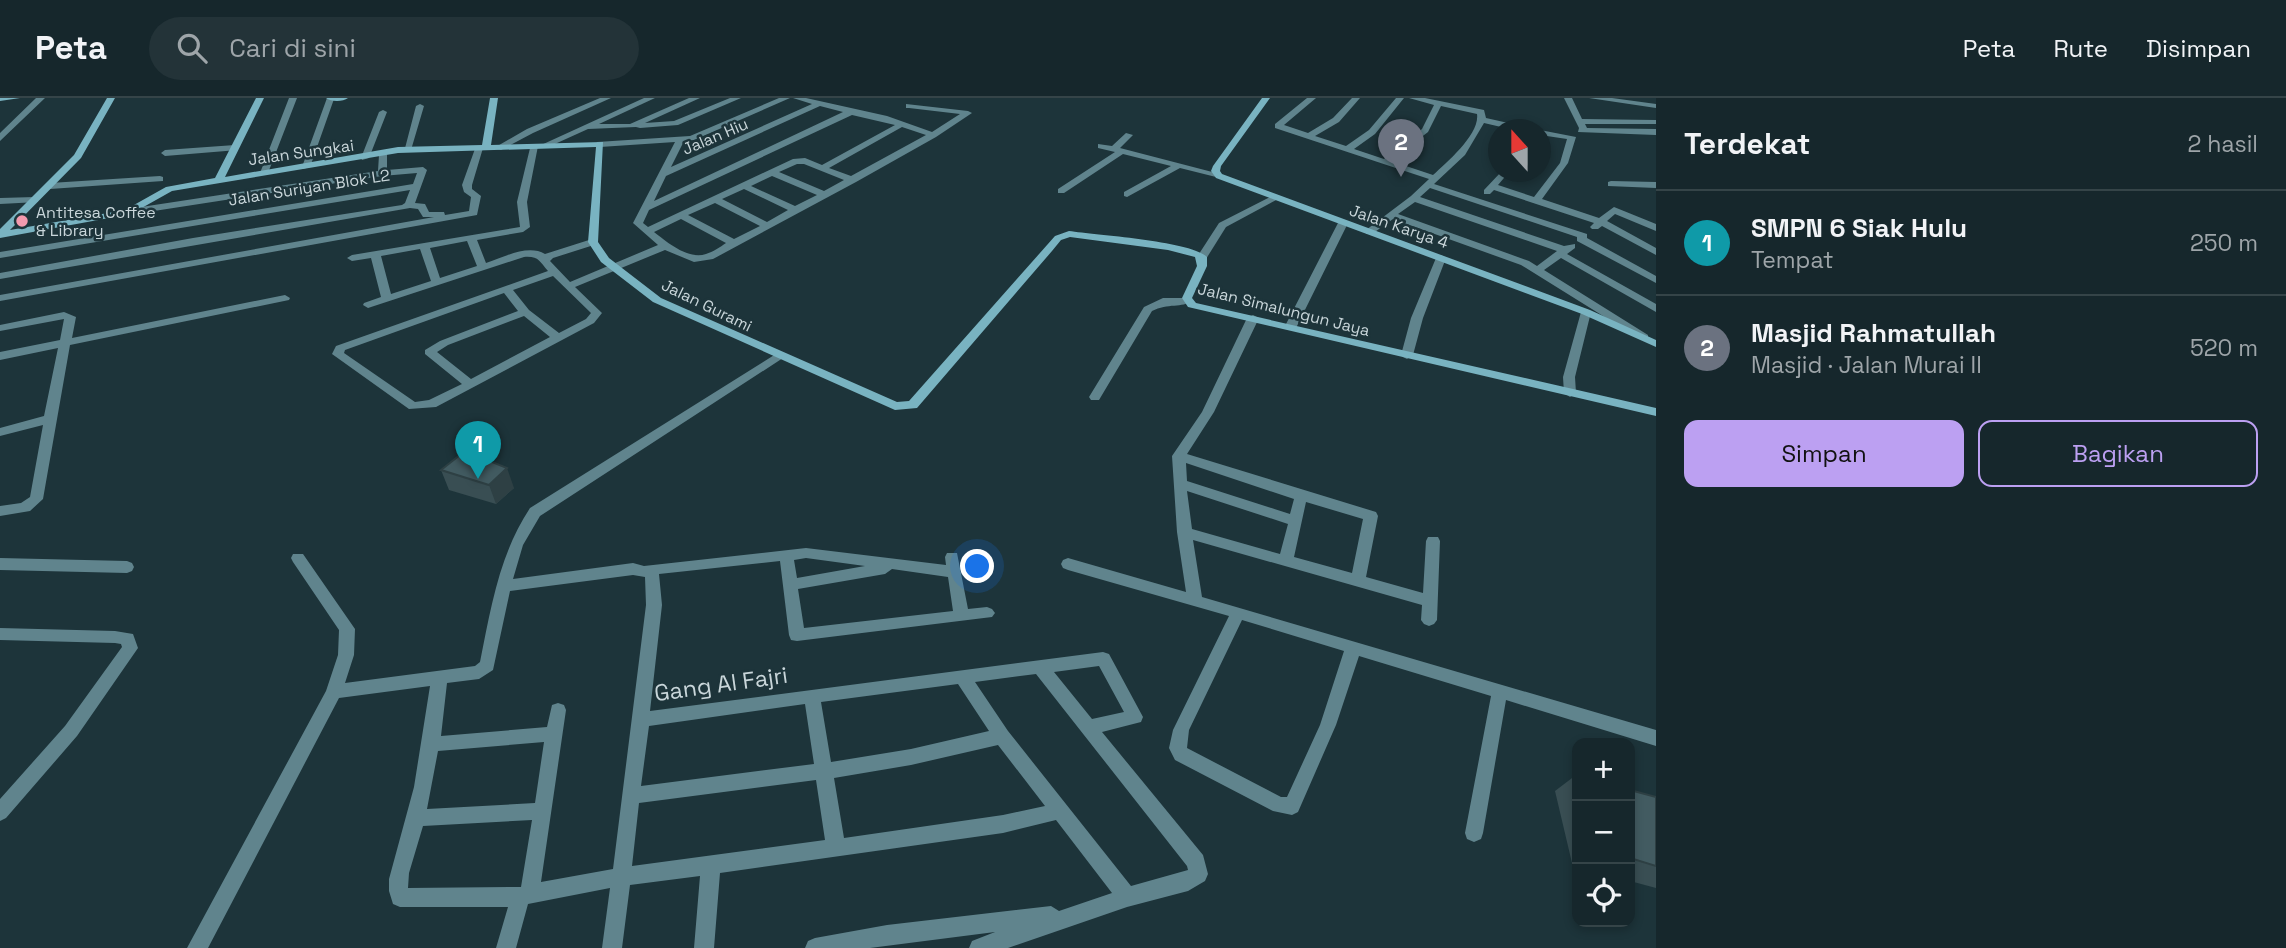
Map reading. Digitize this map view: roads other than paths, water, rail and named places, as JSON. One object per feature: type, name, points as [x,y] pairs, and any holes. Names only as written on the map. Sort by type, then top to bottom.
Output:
[{"type":"street","points":[[0,99],[16,98]]},
{"type":"street","points":[[0,138],[41,98]]},
{"type":"street","points":[[0,235],[78,156],[111,98]]},
{"type":"street","points":[[219,179],[260,98]]},
{"type":"street","points":[[264,173],[293,98]]},
{"type":"street","points":[[306,167],[330,99],[344,98]]},
{"type":"street","points":[[474,213],[476,196],[467,190],[467,185],[482,148],[494,98]]},
{"type":"street","points":[[498,148],[530,131],[607,98]]},
{"type":"street","points":[[352,258],[517,231],[525,227],[522,202],[538,146],[650,98]]},
{"type":"street","points":[[631,126],[695,98]]},
{"type":"street","points":[[586,127],[675,123],[737,98]]},
{"type":"street","points":[[368,305],[529,253],[545,258],[593,242],[600,144],[680,140],[786,98]]},
{"type":"street","points":[[797,98],[902,124],[933,135]]},
{"type":"street","points":[[1101,146],[1216,174],[1217,166],[1266,98]]},
{"type":"street","points":[[1312,98],[1278,126],[1385,162],[1479,201],[1583,237],[1656,280]]},
{"type":"street","points":[[1307,137],[1336,120],[1356,98]]},
{"type":"street","points":[[1346,150],[1372,132],[1400,98]]},
{"type":"street","points":[[1369,232],[1414,198],[1462,153],[1482,120],[1482,113],[1413,98]]},
{"type":"street","points":[[1465,98],[1469,110]]},
{"type":"street","points":[[1568,98],[1581,125]]},
{"type":"street","points":[[1593,98],[1644,102],[1656,106]]},
{"type":"street","points":[[1604,100],[1620,121]]},
{"type":"street","points":[[1644,102],[1656,120]]},
{"type":"street","name":"Jalan Hiu","points":[[661,175],[819,104]]},
{"type":"street","points":[[1385,162],[1424,130],[1438,104]]},
{"type":"street","points":[[407,150],[419,106]]},
{"type":"street","points":[[909,106],[954,122]]},
{"type":"street","points":[[921,109],[978,115]]},
{"type":"street","points":[[365,158],[383,112]]},
{"type":"street","points":[[644,209],[851,112]]},
{"type":"street","points":[[680,140],[638,223],[665,246],[702,260],[826,195],[968,113]]},
{"type":"street","points":[[1482,120],[1488,121]]},
{"type":"street","points":[[1538,200],[1564,163],[1572,136],[1581,125],[1656,120]]},
{"type":"street","points":[[822,168],[902,124]]},
{"type":"street","points":[[1581,125],[1656,132]]},
{"type":"street","points":[[1551,133],[1572,136]]},
{"type":"street","points":[[1060,191],[1118,150],[1129,135]]},
{"type":"street","name":"Jalan Sungkai","points":[[128,212],[162,191],[219,179],[407,150],[600,144]]},
{"type":"street","points":[[165,153],[235,148]]},
{"type":"street","points":[[416,168],[422,149]]},
{"type":"street","points":[[382,173],[383,155]]},
{"type":"street","points":[[647,232],[800,161],[853,180]]},
{"type":"street","points":[[1127,194],[1178,165]]},
{"type":"street","points":[[0,235],[128,212],[416,168],[423,170],[409,205]]},
{"type":"street","points":[[773,173],[826,195]]},
{"type":"street","name":"Jalan Karya 4","points":[[1216,174],[1586,312],[1656,344]]},
{"type":"street","points":[[50,186],[160,179]]},
{"type":"street","points":[[1479,201],[1496,182]]},
{"type":"street","points":[[1611,184],[1656,184]]},
{"type":"street","points":[[1637,185],[1656,194]]},
{"type":"street","name":"Jalan Suriyan Blok L2","points":[[0,255],[205,218],[417,186]]},
{"type":"street","points":[[744,186],[797,211]]},
{"type":"street","points":[[1492,186],[1601,222],[1656,253]]},
{"type":"street","points":[[1202,257],[1222,225],[1275,198]]},
{"type":"street","points":[[1414,198],[1562,251],[1656,309]]},
{"type":"street","points":[[0,201],[35,200]]},
{"type":"street","points":[[188,263],[193,241],[205,218],[209,200]]},
{"type":"street","points":[[716,200],[768,226]]},
{"type":"street","points":[[0,276],[409,205],[422,206],[426,215],[474,213]]},
{"type":"street","points":[[1538,270],[1583,237],[1611,211],[1620,210],[1656,228]]},
{"type":"street","points":[[0,298],[474,213]]},
{"type":"street","points":[[1391,215],[1538,270],[1644,337]]},
{"type":"street","points":[[682,216],[735,244]]},
{"type":"street","points":[[1291,326],[1343,223]]},
{"type":"street","points":[[517,231],[529,253]]},
{"type":"street","name":"Jalan Simalungun Jaya","points":[[913,405],[1048,248],[1063,235],[1083,234],[1168,247],[1202,257],[1187,301],[1656,412]]},
{"type":"street","points":[[471,238],[483,267]]},
{"type":"street","name":"Jalan Gurami","points":[[593,242],[595,248],[615,268],[657,300],[895,406],[913,405]]},
{"type":"street","points":[[424,246],[436,283]]},
{"type":"street","points":[[568,286],[665,246]]},
{"type":"street","points":[[376,254],[387,299]]},
{"type":"street","points":[[545,258],[554,272],[597,313],[590,321],[432,404],[413,406],[337,351],[554,272]]},
{"type":"street","points":[[1407,355],[1417,318],[1441,258]]},
{"type":"street","points":[[507,290],[525,312],[558,338]]},
{"type":"street","points":[[0,356],[285,298]]},
{"type":"street","points":[[1095,397],[1148,309],[1163,301],[1187,301]]},
{"type":"street","points":[[471,385],[429,355],[429,352],[444,343],[525,312]]},
{"type":"street","points":[[1570,393],[1569,377],[1586,312]]},
{"type":"street","points":[[0,328],[69,315],[36,499],[25,508],[0,511]]},
{"type":"street","points":[[1195,600],[1184,532],[1179,456],[1208,412],[1253,318]]},
{"type":"street","points":[[334,692],[479,673],[488,665],[504,586],[521,535],[535,513],[779,356]]},
{"type":"street","points":[[0,432],[50,419]]},
{"type":"street","points":[[1179,456],[1371,516],[1358,581]]},
{"type":"street","points":[[1181,484],[1295,522]]},
{"type":"street","points":[[1286,561],[1301,496]]},
{"type":"street","points":[[1184,532],[1430,601]]},
{"type":"street","points":[[1429,620],[1433,541]]},
{"type":"street","points":[[504,586],[633,569],[648,570],[806,553],[901,565],[953,565],[962,615]]},
{"type":"street","points":[[786,555],[797,635],[987,613]]},
{"type":"street","points":[[197,948],[334,692],[346,656],[347,629],[298,558]]},
{"type":"street","points":[[0,564],[127,567]]},
{"type":"street","points":[[1068,564],[1656,738]]},
{"type":"street","points":[[790,585],[901,565]]},
{"type":"street","points":[[641,720],[654,605],[654,578],[648,570]]},
{"type":"street","points":[[1238,613],[1181,730],[1178,748],[1181,754],[1288,808],[1295,803],[1328,725],[1353,649]]},
{"type":"street","points":[[0,634],[115,637],[127,639],[130,648],[71,731],[0,812]]},
{"type":"street","points":[[812,696],[1103,659],[1135,717],[1088,727]]},
{"type":"street","points":[[979,948],[1127,897],[1188,881],[1198,874],[1196,862],[1041,668]]},
{"type":"street","points":[[962,677],[1002,736],[1127,897]]},
{"type":"street","points":[[439,680],[432,744],[417,818],[398,877],[400,897],[525,896],[620,877],[1003,824],[1059,811]]},
{"type":"street","points":[[1474,833],[1500,690]]},
{"type":"street","name":"Gang Al Fajri","points":[[612,948],[641,720],[812,696],[835,848]]},
{"type":"street","points":[[506,948],[525,896],[543,811],[558,710]]},
{"type":"street","points":[[432,744],[554,734]]},
{"type":"street","points":[[632,796],[823,771],[965,746],[1002,736]]},
{"type":"street","points":[[417,818],[543,811]]},
{"type":"street","points":[[704,948],[711,864]]},
{"type":"street","points":[[816,948],[889,942],[1080,913]]},
{"type":"place","name":"Masjid Rahmatullah","points":[[1401,177]]},
{"type":"place","name":"Antitesa Coffee & Library","points":[[22,221]]},
{"type":"place","name":"SMPN 6 Siak Hulu","points":[[478,479]]}]
